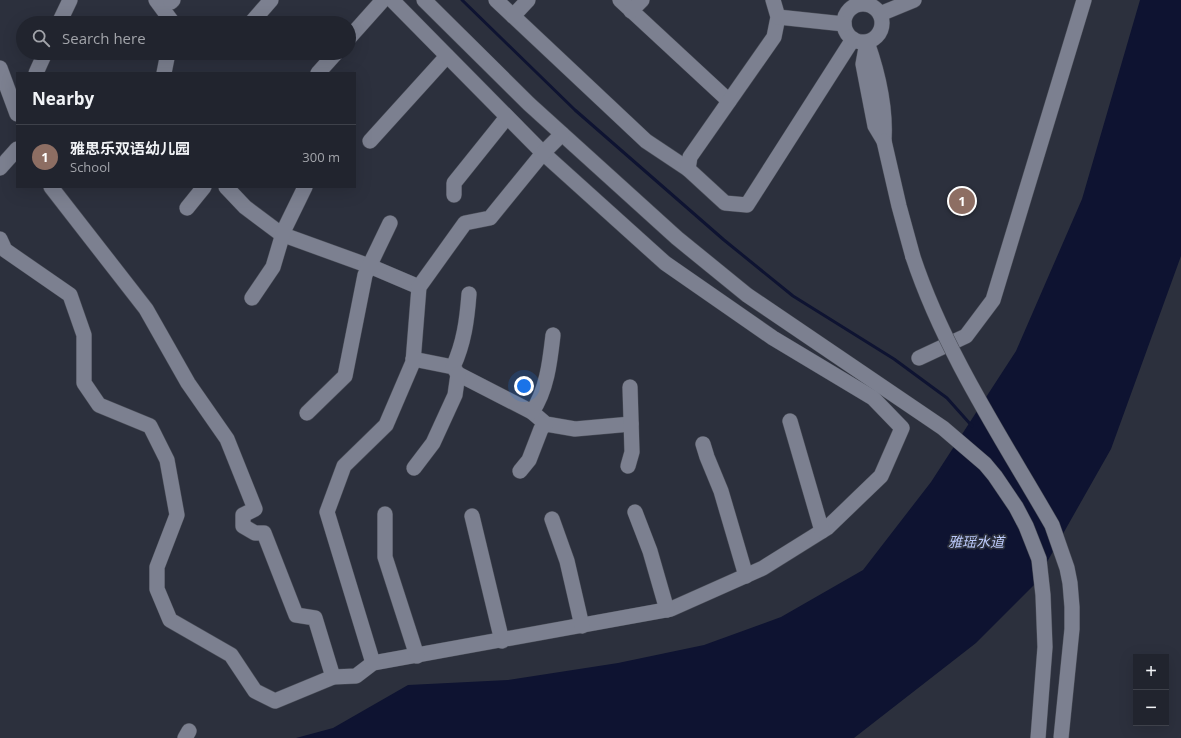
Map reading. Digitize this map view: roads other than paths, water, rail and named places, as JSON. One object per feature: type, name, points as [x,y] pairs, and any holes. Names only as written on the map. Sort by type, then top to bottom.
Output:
[{"type":"street","points":[[62,16],[70,0]]},
{"type":"street","points":[[156,0],[168,16]]},
{"type":"street","points":[[257,16],[271,0]]},
{"type":"street","points":[[356,30],[383,0]]},
{"type":"street","points":[[0,239],[6,250],[70,295],[84,335],[84,383],[99,405],[150,426],[167,460],[177,515],[157,567],[157,589],[170,620],[231,655],[256,691],[275,701],[333,677],[356,676],[373,663],[668,610],[763,568],[827,528],[881,476],[902,428],[873,398],[773,338],[666,263],[543,154],[392,0]]},
{"type":"street","points":[[424,0],[529,104],[678,238],[747,295],[943,428],[984,464],[1016,507],[1026,526],[1039,559],[1043,595],[1045,647],[1038,738]]},
{"type":"street","points":[[496,0],[646,142],[688,170],[726,203],[747,205],[860,41]]},
{"type":"street","points":[[513,16],[528,0]]},
{"type":"street","points":[[620,0],[729,101]]},
{"type":"street","points":[[631,11],[642,0]]},
{"type":"street","points":[[688,170],[690,156],[774,37],[778,16],[773,0]]},
{"type":"street","points":[[875,7],[882,20],[882,27],[875,38],[860,41],[849,36],[845,30],[844,24],[848,11],[855,3],[875,7],[914,0]]},
{"type":"street","points":[[919,358],[966,336],[993,300],[1084,0]]},
{"type":"street","points":[[778,16],[844,24]]},
{"type":"street","points":[[860,41],[875,126],[884,141],[913,257],[923,286],[944,334],[978,398],[1052,525],[1061,547],[1070,583],[1072,607],[1072,629],[1061,738]]},
{"type":"street","points":[[370,141],[447,56]]},
{"type":"street","points":[[36,72],[42,60]]},
{"type":"street","points":[[164,72],[167,60]]},
{"type":"street","points":[[319,72],[330,60]]},
{"type":"street","points":[[0,68],[16,111]]},
{"type":"street","points":[[454,195],[454,182],[507,117]]},
{"type":"street","points":[[373,663],[327,512],[344,466],[386,425],[413,362],[419,287],[465,223],[490,218],[543,154],[562,134]]},
{"type":"street","points":[[0,168],[16,150]]},
{"type":"street","points":[[52,188],[146,309],[188,383],[227,439],[255,509],[243,515],[243,526],[255,533],[264,533],[296,615],[315,618],[333,677]]},
{"type":"street","points":[[187,208],[203,188]]},
{"type":"street","points":[[227,188],[245,207],[281,234],[372,267],[419,287]]},
{"type":"street","points":[[252,298],[273,266],[284,230],[305,188]]},
{"type":"street","points":[[307,413],[345,376],[365,275],[390,223]]},
{"type":"street","points":[[414,468],[433,443],[455,395],[456,370],[465,330],[469,294]]},
{"type":"street","points":[[532,412],[539,402],[550,362],[553,335]]},
{"type":"street","points":[[413,359],[456,370],[532,412],[546,424],[575,429],[631,424]]},
{"type":"street","points":[[628,466],[632,452],[630,388]]},
{"type":"street","points":[[790,421],[822,531]]},
{"type":"street","points":[[520,471],[530,460],[541,429],[546,424]]},
{"type":"street","points":[[704,444],[707,457],[721,491],[746,576]]},
{"type":"street","points":[[635,512],[650,551],[668,610]]},
{"type":"street","points":[[385,514],[385,557],[417,656]]},
{"type":"street","points":[[472,516],[502,640]]},
{"type":"street","points":[[552,519],[567,561],[582,626]]},
{"type":"water","name":"雅瑶水道","points":[[1140,0],[1181,0],[1181,256],[1111,449],[1034,585],[976,643],[854,738],[296,738],[333,728],[408,685],[508,680],[618,663],[704,645],[781,617],[863,570],[931,482],[1016,351],[1082,199]]},
{"type":"waterway","points":[[462,0],[575,110],[724,240],[793,296],[894,359],[947,398],[972,426]]},
{"type":"place","name":"雅思乐双语幼儿园","points":[[962,201]]}]
